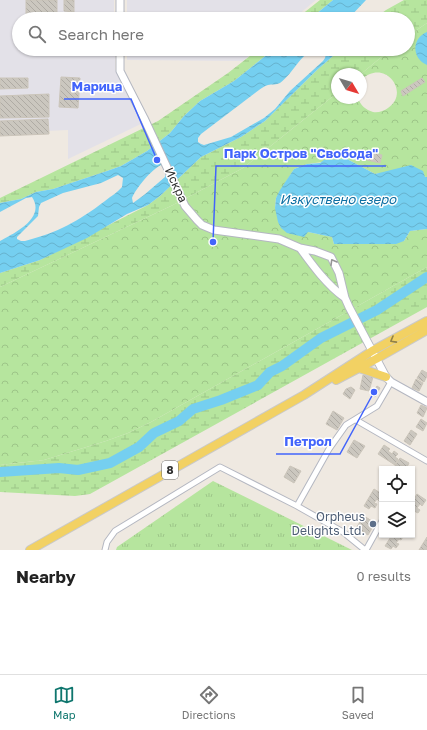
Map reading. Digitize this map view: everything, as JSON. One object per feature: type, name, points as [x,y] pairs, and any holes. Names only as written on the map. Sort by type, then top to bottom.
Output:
[{"type":"main road","name":"8","points":[[33,549],[374,355],[427,321]]},
{"type":"main road","name":"8","points":[[304,395],[359,368],[374,355],[427,330]]},
{"type":"main road","points":[[359,368],[388,380]]},
{"type":"street","points":[[120,0],[120,12]]},
{"type":"street","name":"Искра","points":[[120,56],[120,71],[144,118],[185,206],[197,220],[208,228],[214,230],[279,239],[300,248],[315,251],[331,257],[339,273],[345,298]]},
{"type":"street","points":[[300,248],[337,292],[345,298],[388,380],[427,402]]},
{"type":"street","points":[[297,506],[329,449],[346,425],[377,406],[388,380]]},
{"type":"street","points":[[356,420],[427,461]]},
{"type":"street","points":[[105,550],[107,542],[115,531],[220,467],[297,506],[343,532],[365,550],[379,526]]},
{"type":"shaded area","points":[[0,0],[114,0],[114,12],[12,12],[12,56],[115,56],[115,69],[145,122],[68,159],[68,130],[0,133]]},
{"type":"shaded area","points":[[127,0],[316,0],[301,12],[127,12]]},
{"type":"shaded area","points":[[127,56],[249,56],[243,61],[127,60]]},
{"type":"green space","points":[[320,0],[333,0],[318,12],[305,12]]},
{"type":"green space","points":[[404,0],[427,0],[427,23],[415,31],[415,12],[383,12]]},
{"type":"green space","points":[[427,23],[427,177],[380,173],[375,174],[347,159],[307,164],[294,169],[276,198],[275,208],[308,232],[332,237],[334,244],[404,241],[410,231],[427,229],[427,267],[151,422],[128,433],[44,460],[0,465],[0,287],[173,205],[243,168],[331,98],[331,104],[361,104],[373,112],[383,111],[394,102],[397,94],[396,86],[386,75],[379,73],[370,74],[367,76],[367,69],[383,56],[415,56],[415,31]]},
{"type":"green space","points":[[250,56],[265,56],[234,81],[200,101],[184,116],[170,133],[147,151],[121,166],[53,189],[36,192],[21,199],[0,203],[0,198],[158,121],[228,73]]},
{"type":"green space","points":[[333,56],[383,56],[367,69],[331,68],[331,98],[243,168],[173,205],[0,287],[0,273],[40,260],[148,205],[160,196],[201,157],[241,137],[265,121]]},
{"type":"green space","points":[[427,267],[427,307],[90,494],[75,496],[0,492],[0,465],[44,460],[128,433],[151,422]]},
{"type":"green space","points":[[213,481],[352,550],[116,550],[117,547]]},
{"type":"water","points":[[333,0],[366,0],[355,12],[318,12]]},
{"type":"water","points":[[427,32],[427,65],[418,58],[415,48],[418,39]]},
{"type":"water","points":[[265,56],[305,56],[280,83],[263,87],[201,134],[198,138],[198,142],[204,145],[231,137],[264,118],[275,109],[290,91],[323,61],[326,56],[333,56],[265,121],[241,137],[201,157],[160,196],[148,205],[127,214],[87,238],[40,260],[0,273],[0,241],[27,224],[35,212],[35,205],[32,197],[26,198],[0,212],[0,203],[21,199],[36,192],[53,189],[121,166],[147,151],[170,133],[184,116],[200,101],[234,81]],"holes":[[[161,165],[166,173],[165,177],[133,203],[132,198],[137,189],[145,179]],[[118,175],[123,178],[122,187],[76,221],[37,238],[25,241],[17,239],[17,237],[38,216],[41,203],[63,193],[101,183]]]},
{"type":"water","name":"Изкуствено езеро","points":[[347,159],[375,174],[411,165],[423,171],[425,177],[427,177],[427,229],[410,231],[404,241],[396,244],[334,244],[332,237],[308,232],[304,237],[287,233],[281,228],[275,208],[276,198],[294,169],[307,164],[320,163],[324,160]]},
{"type":"building","points":[[26,0],[57,0],[57,12],[26,12]]},
{"type":"building","points":[[64,0],[74,0],[74,12],[64,11]]},
{"type":"building","points":[[61,77],[80,78],[78,108],[59,107]]},
{"type":"building","points":[[0,78],[28,78],[28,88],[0,89]]},
{"type":"building","points":[[422,78],[425,82],[403,96],[401,91]]},
{"type":"building","points":[[49,94],[49,117],[0,118],[0,96]]},
{"type":"building","points":[[48,119],[49,134],[0,136],[0,121]]},
{"type":"building","points":[[369,152],[382,155],[380,163],[367,160]]},
{"type":"building","points":[[422,370],[427,373],[424,382],[417,378]]},
{"type":"building","points":[[363,375],[373,377],[369,391],[360,389]]},
{"type":"building","points":[[416,379],[423,383],[419,391],[412,388]]},
{"type":"building","points":[[377,386],[380,388],[375,397],[370,393],[372,389],[374,390]]},
{"type":"building","points":[[351,387],[355,390],[350,399],[343,394],[346,389]]},
{"type":"building","points":[[421,405],[427,408],[423,417],[417,413]]},
{"type":"building","points":[[333,411],[344,418],[337,430],[326,424]]},
{"type":"building","points":[[421,419],[427,423],[423,431],[416,427]]},
{"type":"building","points":[[411,430],[417,434],[410,445],[404,441]]},
{"type":"building","points":[[354,440],[365,446],[357,458],[347,452]]},
{"type":"building","points":[[384,445],[390,449],[388,451],[392,454],[394,451],[398,454],[395,457],[398,459],[395,465],[378,454]]},
{"type":"building","points":[[400,458],[409,463],[408,466],[395,466]]},
{"type":"building","points":[[290,466],[301,471],[294,483],[284,477]]},
{"type":"building","points":[[374,489],[379,492],[379,501],[377,499],[374,503],[377,504],[375,508],[371,506],[369,509],[364,506]]},
{"type":"building","points":[[417,494],[426,500],[422,506],[420,504],[417,508],[420,510],[418,513],[415,512],[415,497]]},
{"type":"building","points":[[364,516],[375,523],[368,535],[356,528]]},
{"type":"building","points":[[427,537],[427,550],[419,550]]},
{"type":"building","points":[[390,538],[402,538],[401,540],[399,539],[396,543],[399,544],[396,548],[393,546],[391,549],[385,546]]},
{"type":"waterway","points":[[0,472],[59,468],[78,470],[110,463],[139,447],[154,433],[179,421],[193,409],[221,400],[258,385],[270,372],[282,366],[321,338],[377,310],[427,277]]},
{"type":"place","name":"Марица","points":[[157,160]]},
{"type":"place","name":"Парк Остров \"Свобода\"","points":[[213,242]]},
{"type":"place","name":"Петрол","points":[[374,392]]},
{"type":"place","name":"Orpheus Delights Ltd.","points":[[373,524]]}]
